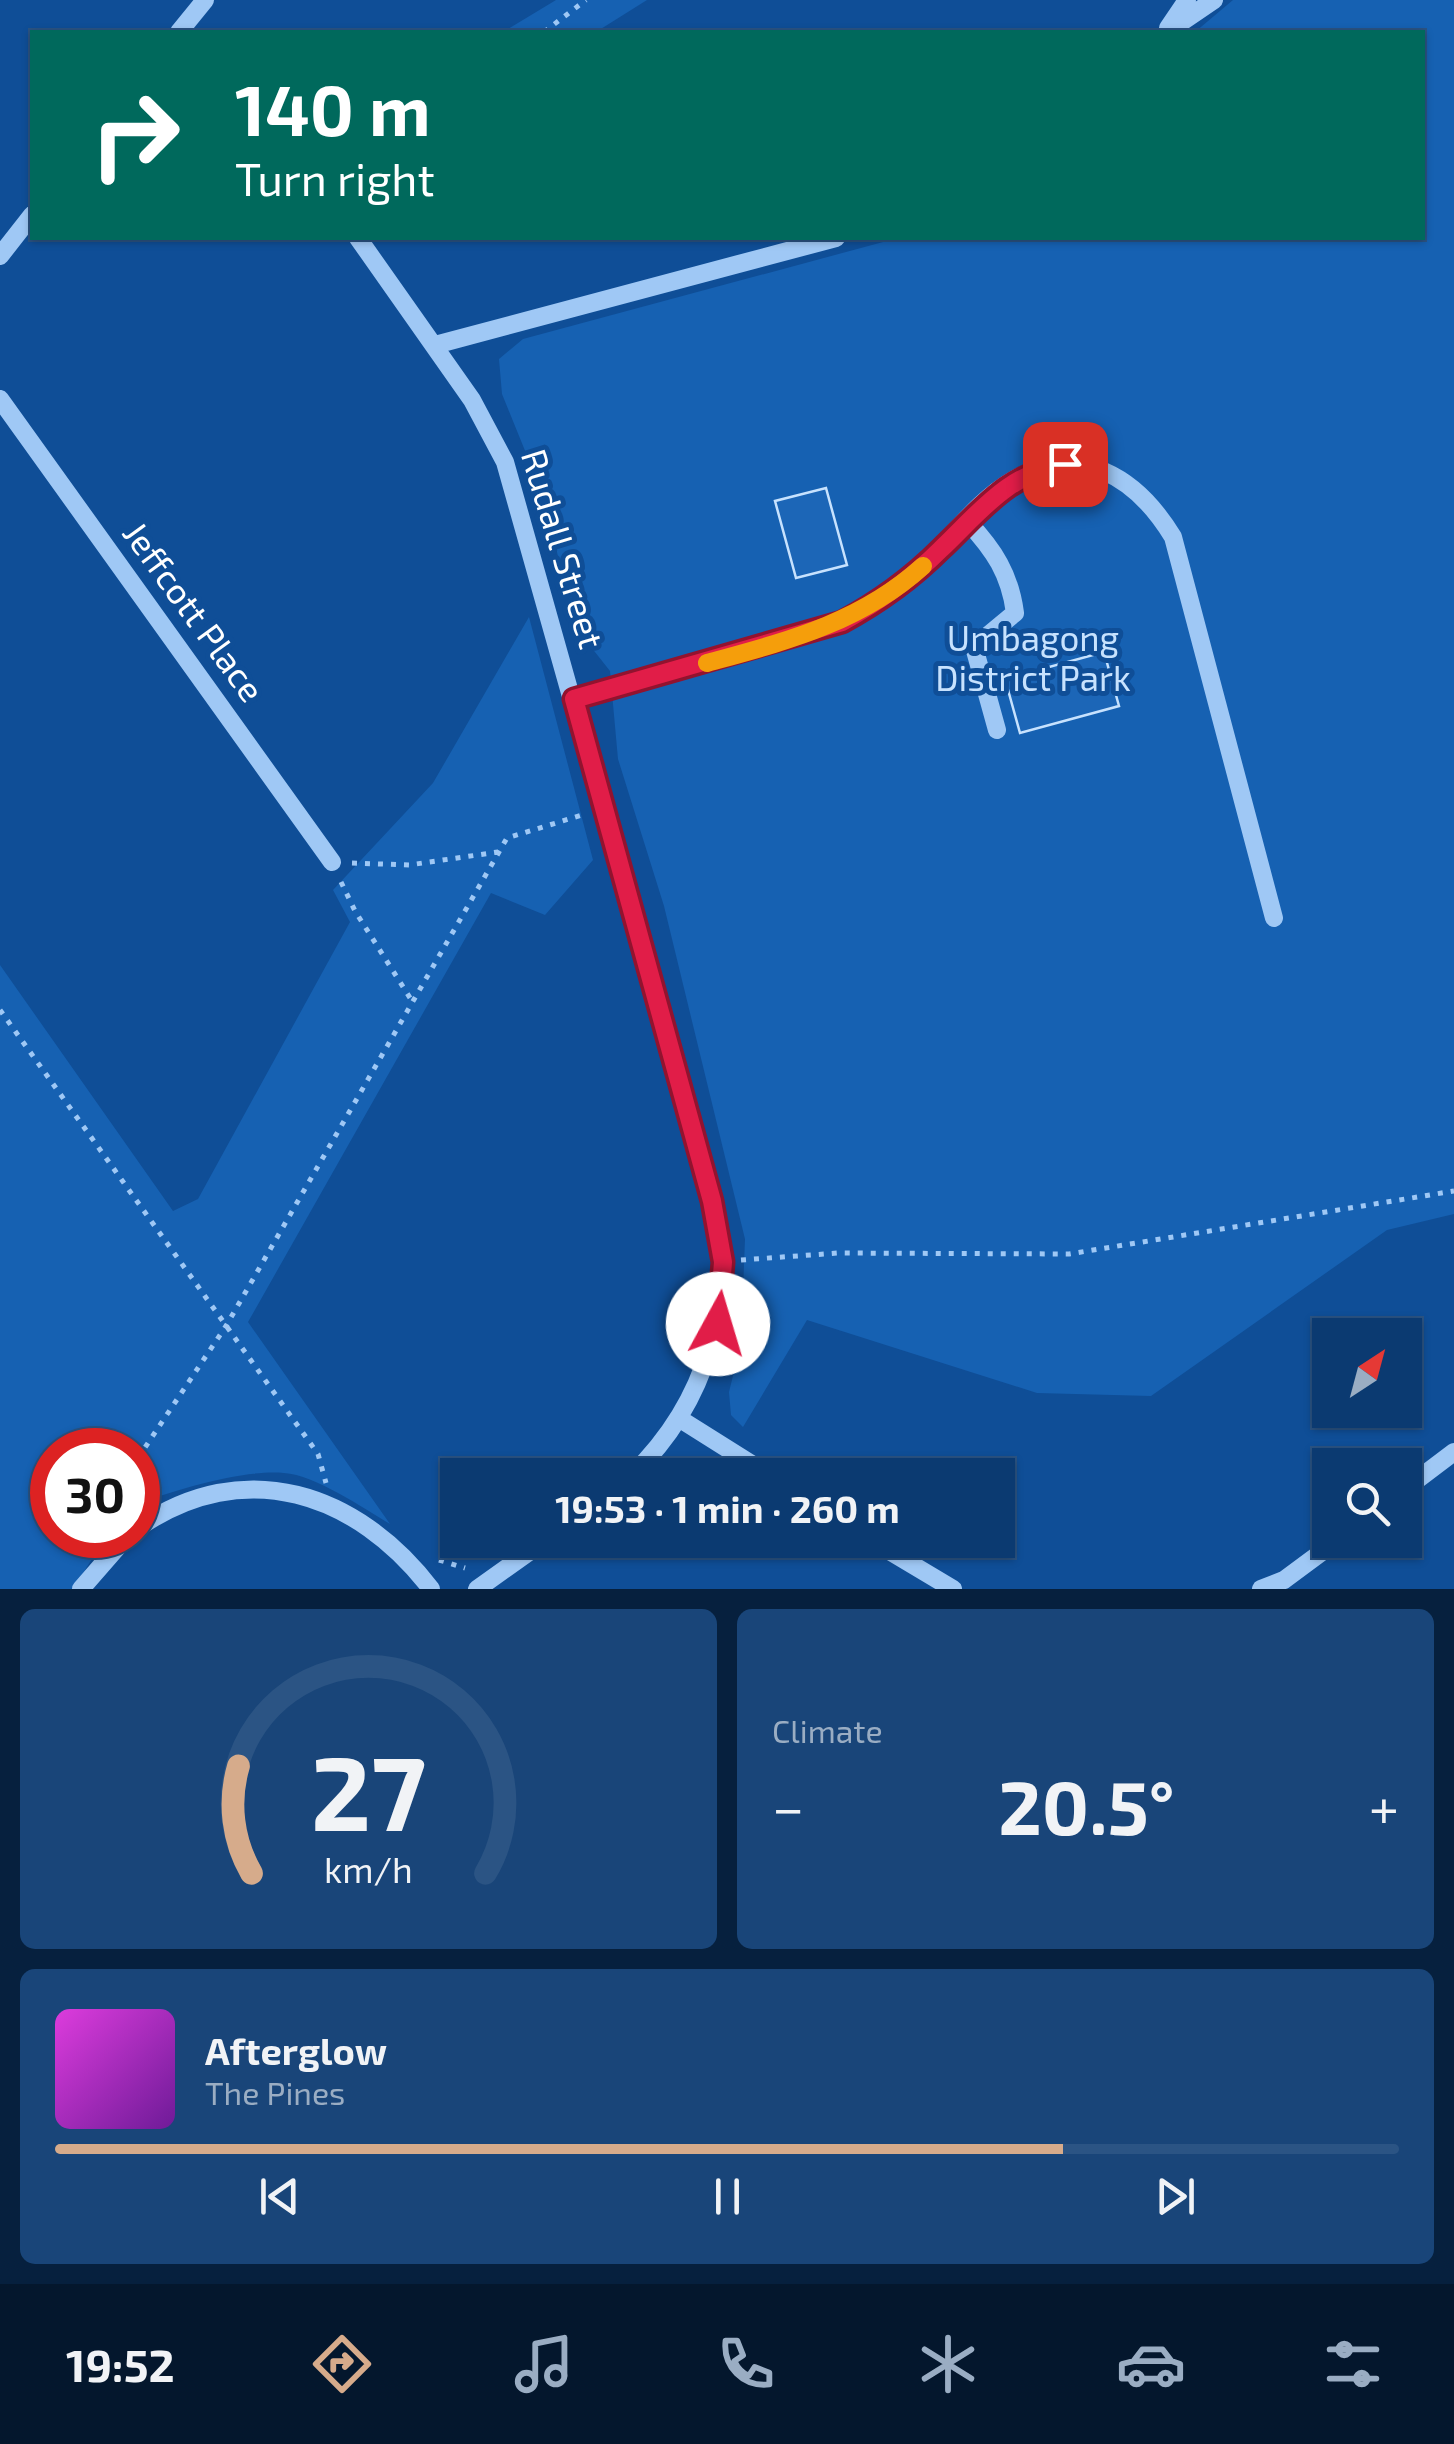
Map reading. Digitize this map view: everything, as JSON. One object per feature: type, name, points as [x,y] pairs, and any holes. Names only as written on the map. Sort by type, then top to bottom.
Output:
[{"type":"street","points":[[188,29],[204,0]]},
{"type":"street","points":[[1167,30],[1187,0]]},
{"type":"street","points":[[1169,30],[1214,0]]},
{"type":"street","points":[[0,256],[30,218]]},
{"type":"street","name":"Rudall Street","points":[[359,240],[472,400],[506,462],[704,1170],[723,1262],[718,1324],[702,1376],[680,1419],[647,1458]]},
{"type":"street","points":[[435,346],[829,240]]},
{"type":"street","name":"Jeffcott Place","points":[[0,398],[332,862]]},
{"type":"street","points":[[574,699],[842,622],[880,602],[912,576],[1011,481],[1039,468],[1065,464],[1094,467],[1123,479],[1153,504],[1173,537],[1274,918]]},
{"type":"street","points":[[967,522],[990,545],[1010,581],[1014,613],[974,647],[997,730]]},
{"type":"street","points":[[680,1419],[742,1458]]},
{"type":"street","points":[[1422,1476],[1454,1452]]},
{"type":"street","points":[[160,1516],[221,1494],[280,1491],[316,1500],[365,1521],[406,1555],[431,1589]]},
{"type":"street","points":[[81,1589],[108,1558]]},
{"type":"street","points":[[477,1589],[521,1558]]},
{"type":"street","points":[[902,1558],[953,1589]]},
{"type":"street","points":[[1261,1589],[1284,1580],[1314,1558]]},
{"type":"path","points":[[547,30],[586,0]]},
{"type":"path","points":[[158,1428],[226,1326],[507,838],[526,829],[605,810]]},
{"type":"path","points":[[412,1001],[355,911],[332,862],[409,865],[498,852]]},
{"type":"path","points":[[0,1010],[318,1454],[328,1480],[316,1500]]},
{"type":"path","points":[[723,1262],[838,1253],[1069,1254],[1454,1191]]},
{"type":"green space","points":[[556,0],[647,0],[599,30],[506,30]]},
{"type":"green space","name":"Umbagong District Park","points":[[1233,0],[1454,0],[1454,1214],[1387,1230],[1151,1396],[1037,1393],[807,1320],[743,1427],[731,1415],[729,1392],[741,1343],[745,1239],[664,906],[618,759],[610,671],[591,647],[566,591],[545,500],[502,394],[499,359],[523,339],[891,240],[1425,240],[1425,30],[1197,30]]},
{"type":"green space","points":[[529,617],[593,860],[545,915],[491,893],[248,1322],[390,1524],[324,1486],[284,1473],[230,1477],[160,1496],[160,1428],[30,1428],[30,1558],[93,1558],[73,1589],[0,1589],[0,965],[173,1211],[198,1199],[350,922],[333,890],[433,783]]},
{"type":"building","points":[[826,488],[847,565],[796,578],[775,501]]},
{"type":"building","points":[[1104,652],[1119,706],[1020,733],[1005,679]]},
{"type":"slow traffic","points":[[707,663],[842,622],[880,602],[923,566]]},
{"type":"route","points":[[718,1324],[723,1262],[719,1230],[574,699],[842,622],[880,602],[912,576],[1011,481],[1039,468],[1065,464]]}]
